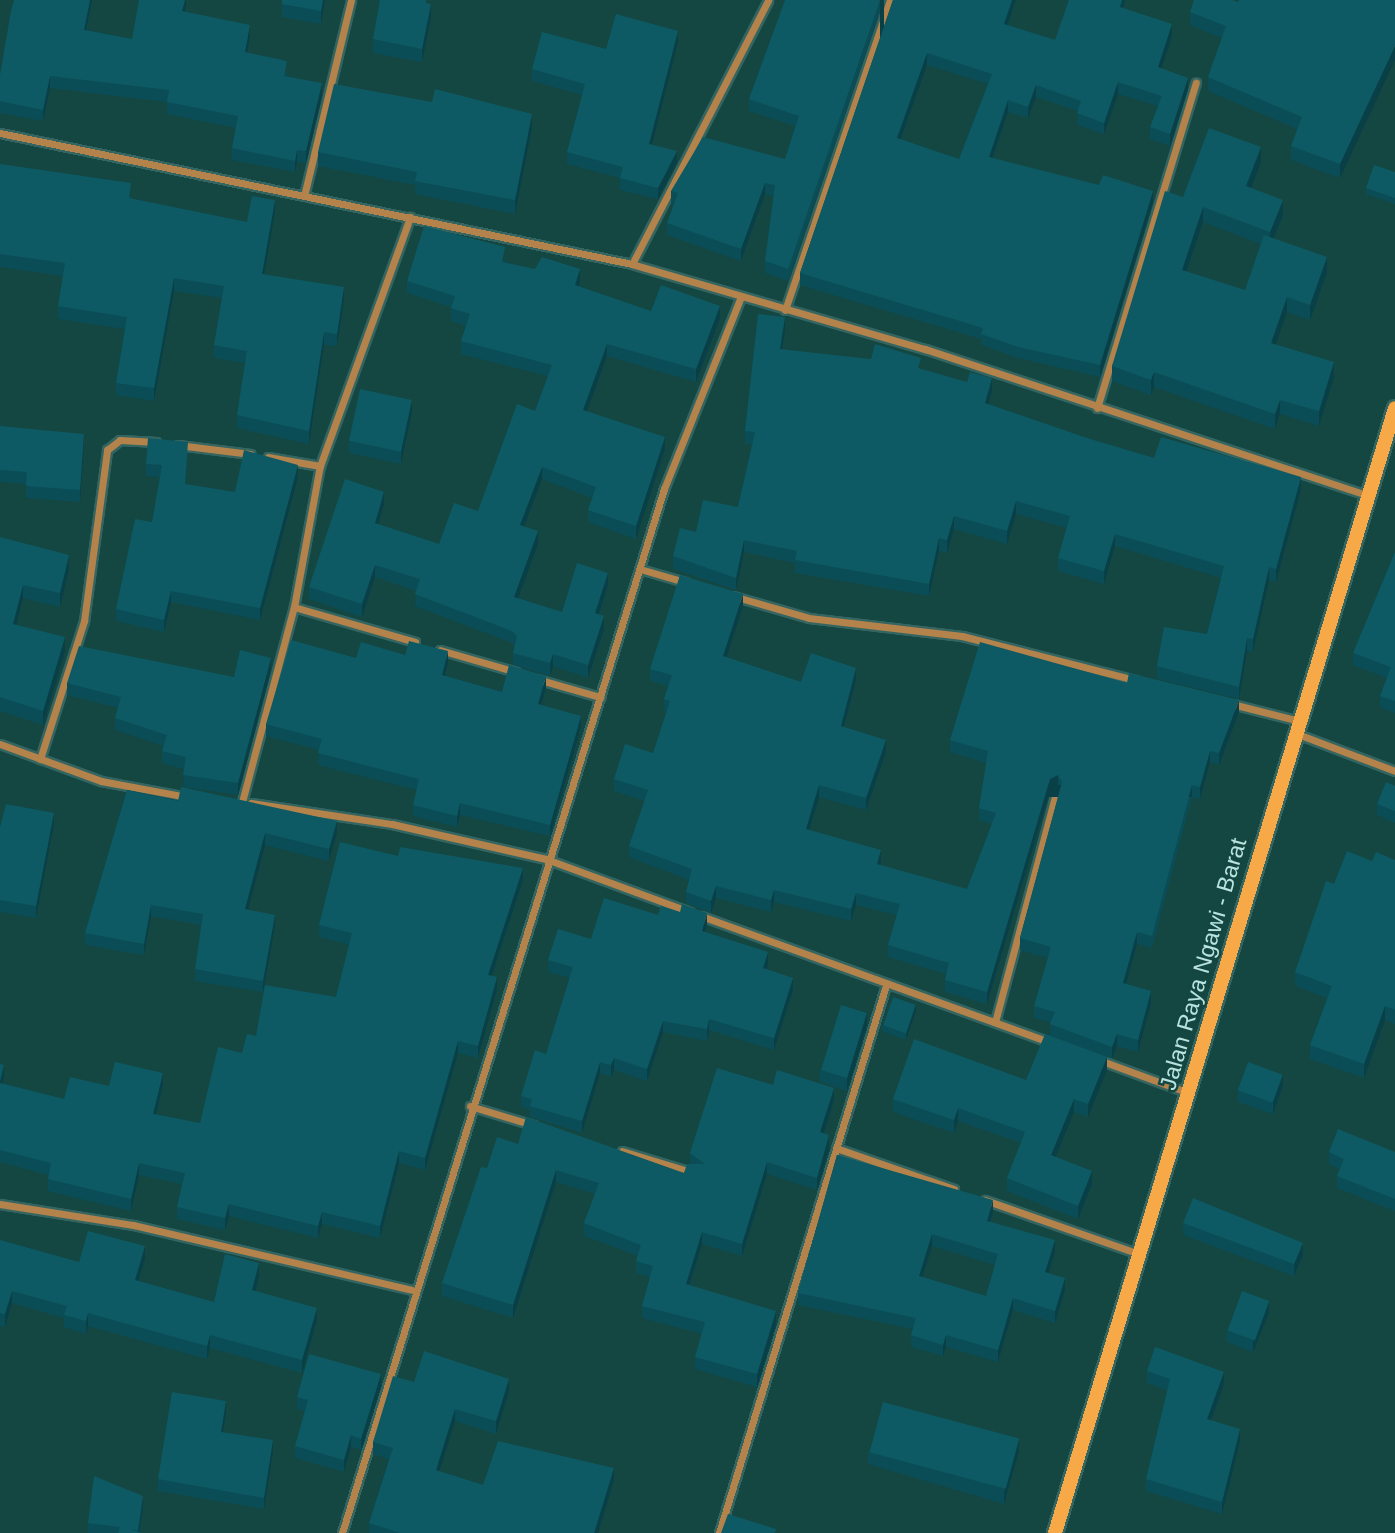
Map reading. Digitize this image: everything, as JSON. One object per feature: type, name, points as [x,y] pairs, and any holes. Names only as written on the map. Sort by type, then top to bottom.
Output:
[{"type":"main road","name":"Jalan Raya Ngawi - Barat","points":[[1055,1533],[1395,408]]},
{"type":"street","points":[[305,192],[351,0]]},
{"type":"street","points":[[632,264],[768,0]]},
{"type":"street","points":[[785,310],[890,0]]},
{"type":"street","points":[[1097,408],[1196,83]]},
{"type":"street","points":[[0,133],[305,192],[632,264],[1097,408],[1369,496]]},
{"type":"street","points":[[242,802],[294,607],[320,466],[410,217]]},
{"type":"street","points":[[342,1533],[412,1290],[664,489],[740,299]]},
{"type":"street","points":[[40,758],[84,621],[112,443],[130,439],[320,466]]},
{"type":"street","points":[[640,569],[692,584]]},
{"type":"street","points":[[718,592],[809,618],[962,636],[1151,684]]},
{"type":"street","points":[[294,607],[600,697]]},
{"type":"street","points":[[1218,701],[1297,727],[1395,771]]},
{"type":"street","points":[[0,744],[102,781],[202,798]]},
{"type":"street","points":[[995,1022],[1056,792]]},
{"type":"street","points":[[229,800],[392,824],[546,859],[1059,1046]]},
{"type":"street","points":[[719,1533],[886,985]]},
{"type":"street","points":[[1085,1055],[1189,1093]]},
{"type":"street","points":[[470,1106],[546,1129]]},
{"type":"street","points":[[610,1148],[699,1174]]},
{"type":"street","points":[[836,1148],[1139,1254]]},
{"type":"street","points":[[0,1204],[133,1225],[412,1290]]},
{"type":"building","points":[[14,0],[90,0],[84,30],[132,39],[139,0],[185,0],[182,11],[250,25],[245,52],[287,61],[284,76],[322,83],[306,151],[297,150],[295,161],[232,148],[238,116],[167,102],[169,90],[50,76],[43,110],[0,101],[0,75]]},
{"type":"building","points":[[282,0],[323,0],[321,11],[282,4]]},
{"type":"building","points":[[380,0],[426,0],[426,3],[431,4],[422,49],[373,39]]},
{"type":"building","points":[[785,0],[880,0],[788,269],[765,261],[775,185],[765,183],[741,249],[667,223],[678,193],[671,191],[703,137],[785,159],[799,116],[749,99]]},
{"type":"building","points":[[893,0],[1012,0],[1004,24],[1055,40],[1069,0],[1122,0],[1120,7],[1172,24],[1158,67],[1188,78],[1170,134],[1150,127],[1162,96],[1118,82],[1104,123],[1077,113],[1081,101],[1036,85],[1028,107],[1008,100],[989,157],[1099,185],[1103,175],[1153,191],[1100,365],[1018,347],[981,334],[983,328],[800,273]],"holes":[[[927,53],[992,74],[959,159],[897,138]]]},
{"type":"building","points":[[1194,0],[1395,0],[1395,46],[1340,164],[1291,146],[1302,117],[1208,77],[1226,26],[1190,12]]},
{"type":"building","points":[[616,14],[678,31],[649,144],[677,151],[658,188],[620,178],[623,167],[567,152],[585,84],[532,69],[542,32],[606,49]]},
{"type":"building","points":[[334,84],[432,102],[435,89],[532,114],[515,200],[415,181],[417,172],[318,152]]},
{"type":"building","points":[[1209,128],[1261,147],[1246,186],[1283,200],[1270,232],[1203,207],[1182,270],[1245,290],[1264,235],[1327,257],[1310,305],[1287,297],[1271,343],[1334,362],[1319,411],[1280,400],[1275,414],[1154,372],[1151,380],[1112,366],[1165,191],[1183,197]]},
{"type":"building","points":[[0,164],[131,183],[129,198],[247,222],[252,196],[275,200],[262,274],[344,287],[337,334],[324,332],[309,431],[237,415],[247,351],[214,345],[224,286],[174,278],[154,388],[116,383],[127,317],[58,306],[65,263],[0,254]]},
{"type":"building","points":[[1374,165],[1395,172],[1395,198],[1366,188]]},
{"type":"building","points":[[424,226],[505,247],[502,262],[535,269],[542,257],[580,269],[575,285],[651,311],[661,285],[720,306],[696,369],[607,344],[583,410],[665,437],[636,526],[588,510],[596,487],[542,467],[520,525],[538,531],[514,597],[562,612],[577,563],[608,573],[595,613],[604,616],[588,665],[553,654],[550,663],[513,653],[517,636],[512,631],[415,594],[420,579],[375,565],[362,604],[309,587],[345,479],[384,492],[375,523],[439,544],[454,503],[478,511],[517,404],[535,411],[552,365],[461,341],[470,314],[451,308],[455,296],[407,281]]},
{"type":"building","points":[[758,314],[785,317],[780,349],[871,359],[875,344],[921,358],[918,368],[967,382],[970,372],[992,378],[985,403],[1090,439],[1154,458],[1161,437],[1301,477],[1276,569],[1269,567],[1253,639],[1247,638],[1239,687],[1157,666],[1164,627],[1207,634],[1224,566],[1115,534],[1104,571],[1058,558],[1070,516],[1016,501],[1007,531],[954,516],[947,540],[939,538],[929,584],[795,560],[797,551],[744,540],[736,578],[673,556],[680,528],[696,532],[703,500],[738,507],[755,432],[745,431]]},
{"type":"building","points":[[360,389],[412,400],[401,452],[349,441]]},
{"type":"building","points":[[0,426],[84,434],[80,490],[26,486],[27,472],[0,470]]},
{"type":"building","points":[[148,438],[188,442],[185,484],[235,492],[244,450],[298,465],[260,608],[171,591],[164,620],[116,609],[135,519],[152,522],[162,465],[146,464]]},
{"type":"building","points":[[0,537],[69,555],[60,593],[23,585],[13,624],[65,637],[43,711],[0,697]]},
{"type":"building","points":[[1395,552],[1395,701],[1380,696],[1391,667],[1353,653]]},
{"type":"building","points":[[680,575],[743,594],[723,656],[801,682],[811,653],[856,668],[841,726],[886,740],[866,798],[819,785],[806,829],[881,850],[877,864],[967,889],[996,813],[979,808],[988,751],[950,740],[980,642],[1127,683],[1129,673],[1239,700],[1219,753],[1210,751],[1200,787],[1192,785],[1152,936],[1137,932],[1123,983],[1151,991],[1138,1040],[1117,1034],[1112,1047],[1050,1024],[1055,1012],[1034,1006],[1051,947],[1020,938],[1062,782],[1058,775],[1050,779],[987,992],[945,980],[949,963],[888,945],[900,904],[856,893],[851,909],[774,890],[771,900],[716,886],[711,901],[686,892],[692,869],[629,846],[648,790],[614,779],[625,744],[653,753],[670,701],[664,699],[672,675],[650,669]]},
{"type":"building","points":[[291,640],[356,658],[361,642],[405,655],[409,641],[448,651],[442,675],[502,692],[509,665],[546,676],[538,704],[581,716],[550,825],[460,803],[457,816],[413,805],[419,779],[318,753],[322,739],[266,724]]},
{"type":"building","points":[[79,646],[234,677],[240,650],[271,658],[238,783],[183,775],[186,757],[162,751],[167,735],[115,718],[121,697],[67,683]]},
{"type":"building","points":[[1386,782],[1395,786],[1395,811],[1377,804]]},
{"type":"building","points":[[181,787],[337,821],[329,849],[265,833],[245,909],[275,915],[263,981],[195,969],[203,914],[151,905],[144,944],[85,933],[127,790],[178,801]]},
{"type":"building","points":[[6,804],[54,813],[36,906],[0,900],[0,827]]},
{"type":"building","points":[[340,842],[398,856],[400,847],[523,868],[488,975],[497,977],[478,1046],[458,1041],[425,1158],[399,1151],[380,1226],[322,1212],[318,1226],[229,1204],[225,1218],[177,1207],[185,1173],[139,1163],[131,1199],[48,1179],[51,1163],[0,1150],[0,1083],[64,1099],[70,1077],[109,1086],[115,1062],[163,1073],[153,1114],[200,1123],[218,1047],[242,1053],[247,1034],[256,1036],[265,985],[336,997],[352,933],[319,925]]},
{"type":"building","points":[[1347,851],[1372,861],[1376,852],[1395,860],[1395,1010],[1385,1006],[1364,1064],[1310,1045],[1332,986],[1295,972],[1326,881],[1334,884]]},
{"type":"building","points":[[604,898],[658,915],[661,906],[680,912],[682,904],[707,913],[702,931],[768,952],[763,968],[793,978],[774,1038],[709,1019],[707,1029],[663,1021],[647,1069],[614,1058],[611,1065],[600,1062],[582,1121],[530,1106],[532,1099],[521,1096],[535,1050],[546,1054],[573,967],[548,960],[558,929],[591,939]]},
{"type":"building","points":[[893,997],[916,1005],[906,1033],[883,1025]]},
{"type":"building","points":[[841,1005],[867,1013],[847,1078],[821,1070]]},
{"type":"building","points":[[1045,1034],[1107,1057],[1088,1104],[1074,1099],[1051,1155],[1092,1171],[1078,1206],[1007,1178],[1025,1132],[958,1108],[954,1120],[893,1099],[914,1039],[1026,1080]]},
{"type":"building","points":[[1248,1062],[1283,1075],[1273,1103],[1238,1090]]},
{"type":"building","points":[[0,1064],[4,1065],[0,1081]]},
{"type":"building","points":[[717,1068],[773,1085],[777,1070],[834,1088],[820,1132],[829,1135],[817,1178],[767,1162],[742,1244],[702,1232],[686,1284],[776,1311],[757,1374],[695,1357],[705,1322],[642,1306],[653,1266],[636,1261],[641,1245],[584,1223],[599,1183],[556,1170],[513,1305],[442,1283],[481,1167],[487,1168],[497,1137],[518,1144],[526,1117],[684,1173],[687,1164],[705,1164],[690,1153]]},
{"type":"building","points":[[1338,1129],[1395,1152],[1395,1199],[1337,1176],[1344,1159],[1329,1152]]},
{"type":"building","points":[[837,1155],[993,1200],[987,1221],[1055,1240],[1045,1272],[1065,1278],[1055,1311],[1013,1298],[998,1350],[946,1335],[943,1345],[911,1335],[916,1318],[798,1293]],"holes":[[[932,1234],[998,1254],[986,1296],[919,1276]]]},
{"type":"building","points":[[1193,1198],[1303,1243],[1294,1264],[1183,1223]]},
{"type":"building","points":[[88,1231],[145,1246],[135,1280],[214,1302],[225,1254],[259,1263],[252,1290],[317,1308],[302,1360],[210,1335],[207,1346],[88,1313],[86,1321],[64,1315],[67,1306],[12,1291],[5,1314],[0,1313],[0,1240],[79,1262]]},
{"type":"building","points":[[1242,1291],[1269,1301],[1255,1340],[1228,1330]]},
{"type":"building","points":[[1155,1347],[1224,1372],[1207,1419],[1240,1429],[1222,1502],[1146,1479],[1170,1379],[1147,1371]]},
{"type":"building","points":[[424,1351],[509,1379],[496,1421],[455,1409],[436,1470],[483,1485],[498,1441],[614,1468],[594,1533],[400,1533],[369,1523],[393,1448],[373,1442],[393,1376],[414,1382]]},
{"type":"building","points":[[309,1354],[381,1374],[361,1439],[351,1435],[344,1460],[295,1446],[308,1400],[297,1397]]},
{"type":"building","points":[[172,1392],[226,1401],[221,1432],[273,1440],[264,1498],[158,1479]]},
{"type":"building","points":[[883,1402],[1019,1438],[1006,1489],[870,1452]]},
{"type":"building","points":[[94,1476],[143,1496],[138,1530],[131,1529],[141,1533],[118,1533],[120,1527],[88,1523]]},
{"type":"building","points":[[728,1514],[776,1529],[775,1533],[721,1533]]}]
